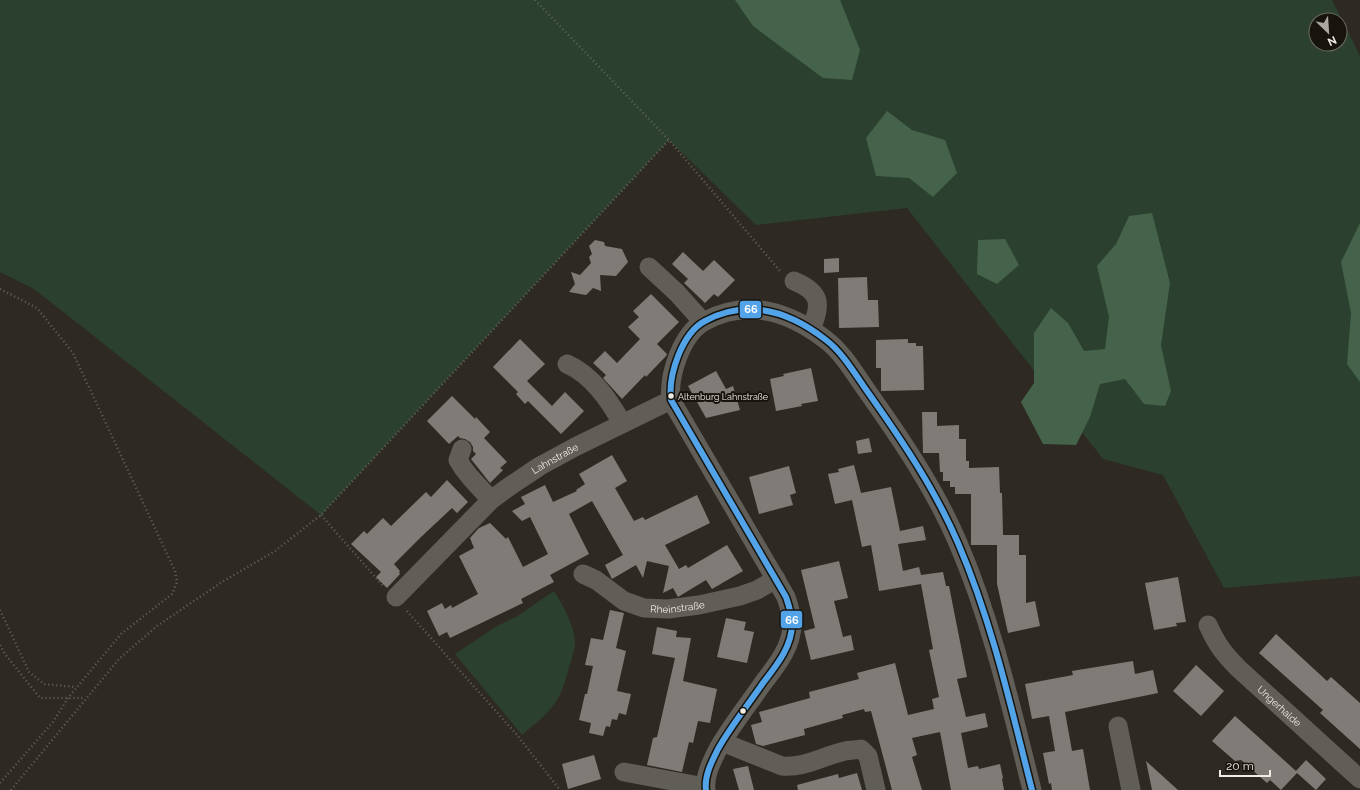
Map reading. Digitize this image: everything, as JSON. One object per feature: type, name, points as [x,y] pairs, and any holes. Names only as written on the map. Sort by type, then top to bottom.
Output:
[{"type":"street","points":[[649,268],[677,293],[703,322]]},
{"type":"street","points":[[794,281],[814,292],[818,304],[816,317],[811,329]]},
{"type":"street","points":[[624,772],[705,789],[707,775],[713,758],[722,742],[782,657],[790,640],[792,624],[791,610],[786,597],[671,400],[669,388],[679,352],[691,335],[703,322],[715,316],[734,310],[748,308],[766,310],[788,317],[811,329],[828,341],[842,356],[900,438],[942,508],[958,543],[984,614],[1032,790]]},
{"type":"street","points":[[567,364],[577,368],[602,393],[614,408],[622,423]]},
{"type":"street","name":"Lahnstraße","points":[[396,597],[491,500],[510,486],[540,466],[622,423],[671,400]]},
{"type":"street","points":[[462,449],[458,460],[463,468],[491,500]]},
{"type":"street","name":"Rheinstraße","points":[[583,574],[596,580],[624,601],[644,608],[668,609],[699,605],[740,596],[757,590],[776,579]]},
{"type":"street","name":"Ungerhalde","points":[[1208,625],[1223,652],[1239,669],[1360,779]]},
{"type":"street","points":[[1118,726],[1131,790]]},
{"type":"street","points":[[722,742],[775,763],[793,767],[804,765],[846,751],[860,749],[868,756],[876,790]]},
{"type":"path","points":[[535,0],[669,140],[782,273],[794,281]]},
{"type":"path","points":[[11,790],[119,659],[157,626],[222,582],[275,551],[321,515],[669,140]]},
{"type":"path","points":[[0,289],[37,308],[73,353],[175,571],[177,582],[172,594],[121,634],[68,698],[53,722],[0,783]]},
{"type":"path","points":[[321,515],[377,580],[396,597],[517,735],[560,790]]},
{"type":"path","points":[[0,610],[29,672],[44,684],[76,688]]},
{"type":"path","points":[[0,645],[5,654],[40,698],[86,698]]},
{"type":"green space","points":[[0,0],[1332,0],[1338,12],[1308,12],[1308,52],[1348,52],[1348,32],[1360,56],[1360,576],[1224,588],[1163,475],[1103,459],[907,208],[756,225],[669,140],[321,515],[34,289],[0,272]]},
{"type":"green space","points":[[735,0],[840,0],[860,50],[852,80],[823,78],[753,26]]},
{"type":"green space","points":[[887,111],[912,130],[945,140],[957,173],[933,197],[909,178],[876,176],[866,138]]},
{"type":"green space","points":[[1152,213],[1170,283],[1161,345],[1171,391],[1165,406],[1144,404],[1125,379],[1100,384],[1090,417],[1076,445],[1043,444],[1021,402],[1034,383],[1034,333],[1051,308],[1068,323],[1084,351],[1105,349],[1109,317],[1097,266],[1116,244],[1129,216]]},
{"type":"green space","points":[[1360,223],[1360,382],[1347,364],[1351,313],[1341,262]]},
{"type":"green space","points":[[1005,239],[1019,265],[997,284],[977,274],[978,240]]},
{"type":"green space","points":[[554,591],[564,608],[573,629],[575,642],[574,649],[565,683],[554,705],[522,735],[455,654],[497,626],[516,617]]},
{"type":"building","points":[[595,240],[604,242],[605,246],[622,249],[628,262],[616,276],[600,275],[601,291],[593,288],[586,295],[569,292],[575,284],[571,272],[580,275],[591,263],[589,257],[592,254],[589,246]]},
{"type":"building","points":[[683,252],[703,271],[714,260],[735,280],[718,297],[714,294],[705,303],[684,283],[688,279],[672,264]]},
{"type":"building","points":[[839,258],[839,272],[824,273],[824,259]]},
{"type":"building","points":[[867,277],[868,300],[878,300],[879,327],[839,328],[838,278]]},
{"type":"building","points":[[651,294],[679,322],[657,344],[667,354],[666,356],[622,399],[603,378],[606,375],[593,363],[605,351],[617,363],[640,339],[628,327],[639,317],[633,311]]},
{"type":"building","points":[[520,339],[545,364],[527,381],[552,406],[565,392],[584,411],[561,434],[528,401],[525,404],[516,394],[518,392],[493,367]]},
{"type":"building","points":[[908,339],[908,343],[916,343],[916,346],[923,346],[924,390],[881,391],[881,368],[876,368],[876,340]]},
{"type":"building","points":[[811,368],[818,401],[776,411],[770,379],[784,376],[783,374]]},
{"type":"building","points":[[716,371],[726,389],[733,386],[740,410],[706,418],[688,386]]},
{"type":"building","points":[[452,396],[475,419],[476,417],[490,432],[484,438],[507,462],[500,468],[503,470],[490,483],[471,459],[476,454],[473,451],[473,447],[470,442],[458,436],[449,444],[427,421]]},
{"type":"building","points":[[922,412],[937,412],[937,426],[959,425],[959,439],[966,439],[966,461],[969,461],[969,468],[999,467],[1000,493],[1002,493],[1003,535],[1019,535],[1019,555],[1026,555],[1026,603],[1035,601],[1040,626],[1008,633],[997,584],[997,545],[971,545],[971,494],[955,494],[955,487],[950,487],[950,481],[943,481],[943,472],[940,472],[939,453],[923,453]]},
{"type":"building","points":[[869,438],[872,452],[858,454],[856,441]]},
{"type":"building","points":[[612,455],[627,481],[615,488],[634,521],[643,517],[645,520],[697,495],[710,523],[665,545],[679,569],[686,565],[688,568],[727,545],[743,571],[712,589],[706,580],[678,597],[673,588],[663,593],[669,566],[647,561],[643,578],[636,565],[612,579],[605,565],[623,555],[592,501],[569,514],[589,554],[550,575],[554,582],[521,599],[523,603],[450,638],[447,632],[439,636],[427,611],[442,603],[445,609],[451,605],[452,608],[478,594],[459,556],[474,548],[470,538],[479,528],[490,523],[506,539],[508,537],[523,567],[548,554],[530,517],[522,521],[512,511],[525,504],[521,497],[545,485],[553,502],[577,491],[576,490],[585,484],[579,474]]},
{"type":"building","points":[[854,465],[861,493],[891,487],[900,531],[923,526],[926,540],[898,544],[903,571],[919,567],[921,575],[943,572],[946,586],[949,586],[967,677],[957,679],[966,717],[985,713],[988,727],[961,733],[968,768],[978,766],[979,769],[1000,764],[1004,790],[951,790],[940,732],[912,738],[917,755],[912,757],[922,790],[892,790],[871,711],[865,712],[864,709],[842,715],[843,718],[804,729],[805,735],[763,746],[756,744],[751,725],[762,722],[759,712],[810,698],[809,692],[859,679],[857,673],[895,663],[908,715],[934,709],[932,699],[939,697],[929,650],[933,649],[921,584],[879,591],[871,545],[862,547],[852,500],[835,504],[828,474],[839,472],[838,469]]},
{"type":"building","points":[[789,466],[796,493],[790,495],[793,505],[759,514],[749,477]]},
{"type":"building","points":[[447,480],[468,502],[457,513],[452,508],[394,564],[400,571],[400,574],[387,588],[376,577],[381,572],[351,544],[364,531],[367,534],[383,518],[391,526],[426,492],[431,497]]},
{"type":"building","points":[[839,561],[848,598],[834,601],[843,637],[851,635],[854,650],[811,660],[804,631],[815,628],[801,570]]},
{"type":"building","points":[[1178,577],[1186,622],[1176,623],[1177,626],[1154,630],[1145,583]]},
{"type":"building","points":[[610,610],[624,613],[616,648],[626,651],[617,691],[631,694],[626,715],[619,713],[617,720],[612,719],[610,727],[606,726],[603,736],[589,733],[591,723],[579,720],[585,694],[587,694],[593,666],[585,665],[591,638],[603,640]]},
{"type":"building","points":[[726,618],[746,622],[744,630],[754,632],[747,663],[717,657]]},
{"type":"building","points":[[657,627],[677,631],[676,637],[691,638],[683,681],[717,689],[710,723],[698,721],[693,743],[689,742],[682,772],[647,765],[653,738],[657,737],[675,658],[652,654]]},
{"type":"building","points":[[1276,634],[1327,681],[1331,677],[1360,703],[1360,749],[1320,713],[1323,710],[1259,653]]},
{"type":"building","points":[[1133,661],[1135,674],[1153,670],[1158,693],[1065,712],[1072,751],[1083,749],[1090,790],[1052,790],[1051,783],[1049,784],[1043,753],[1055,751],[1049,716],[1032,719],[1025,684],[1073,675],[1072,671]]},
{"type":"building","points":[[1196,665],[1224,691],[1201,716],[1173,691]]},
{"type":"building","points":[[1235,716],[1296,771],[1306,760],[1326,779],[1316,790],[1297,773],[1281,790],[1270,780],[1267,783],[1241,760],[1235,761],[1212,741]]},
{"type":"building","points":[[594,755],[601,779],[568,789],[562,764]]},
{"type":"building","points":[[1146,761],[1178,790],[1152,790]]},
{"type":"building","points":[[748,766],[754,790],[739,790],[733,769]]},
{"type":"building","points":[[857,773],[862,790],[798,790],[797,785],[838,774],[839,778]]},
{"type":"transit line","name":"66","points":[[706,790],[707,774],[718,749],[782,656],[789,641],[792,624],[786,597],[671,400],[674,367],[683,345],[690,335],[705,321],[721,314],[737,310],[768,311],[783,316],[798,322],[826,340],[838,351],[848,364],[905,446],[939,503],[970,573],[1000,665],[1032,790]]},
{"type":"place","name":"Altenburg Lahnstraße","points":[[671,396]]}]
